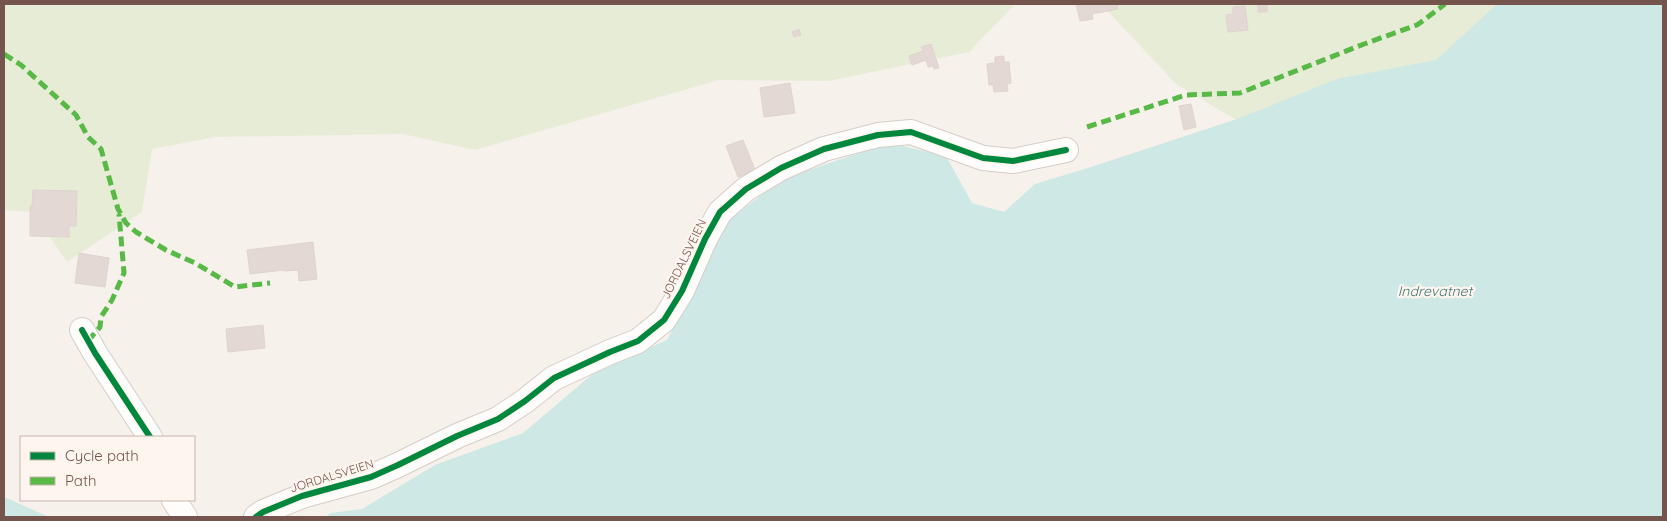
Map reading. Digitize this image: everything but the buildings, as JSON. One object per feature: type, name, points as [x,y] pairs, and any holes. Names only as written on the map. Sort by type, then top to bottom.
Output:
[{"type":"street","name":"JORDALSVEIEN","points":[[256,517],[263,512],[302,496],[371,477],[398,466],[457,436],[498,419],[554,378],[638,341],[664,320],[682,291],[705,238],[720,212],[746,189],[781,168],[833,147],[878,135],[910,132],[983,158],[1014,161],[1066,150]]},
{"type":"street","points":[[82,330],[149,436]]},
{"type":"street","points":[[175,501],[184,517]]},
{"type":"green space","points":[[4,4],[1015,4],[969,52],[829,81],[719,80],[475,150],[403,134],[215,137],[152,149],[142,212],[67,262],[33,212],[4,210]]},
{"type":"green space","points":[[1101,4],[1588,4],[1273,142],[1176,84]]},
{"type":"water","name":"Indrevatnet","points":[[1497,4],[1663,4],[1663,517],[325,517],[331,513],[362,509],[435,465],[523,433],[595,372],[667,340],[729,220],[782,179],[889,143],[946,156],[972,203],[1004,212],[1035,184],[1240,118],[1337,79],[1436,60]]},
{"type":"water","points":[[4,497],[49,517],[4,517]]},
{"type":"marked path","points":[[1087,127],[1186,95],[1240,93],[1417,25],[1445,4]]},
{"type":"marked path","points":[[4,54],[21,65],[76,115],[88,137],[101,149],[118,209],[126,223],[136,232],[166,250],[195,263],[235,287],[270,283]]},
{"type":"marked path","points":[[88,341],[100,327],[101,317],[112,300],[124,273],[119,214]]},
{"type":"cycle path","points":[[256,517],[263,512],[302,496],[371,477],[457,436],[498,419],[554,378],[638,341],[664,320],[682,291],[705,239],[720,212],[746,189],[781,168],[824,149],[878,135],[911,132],[983,158],[1013,161],[1066,150]]},
{"type":"cycle path","points":[[82,330],[149,436]]}]
